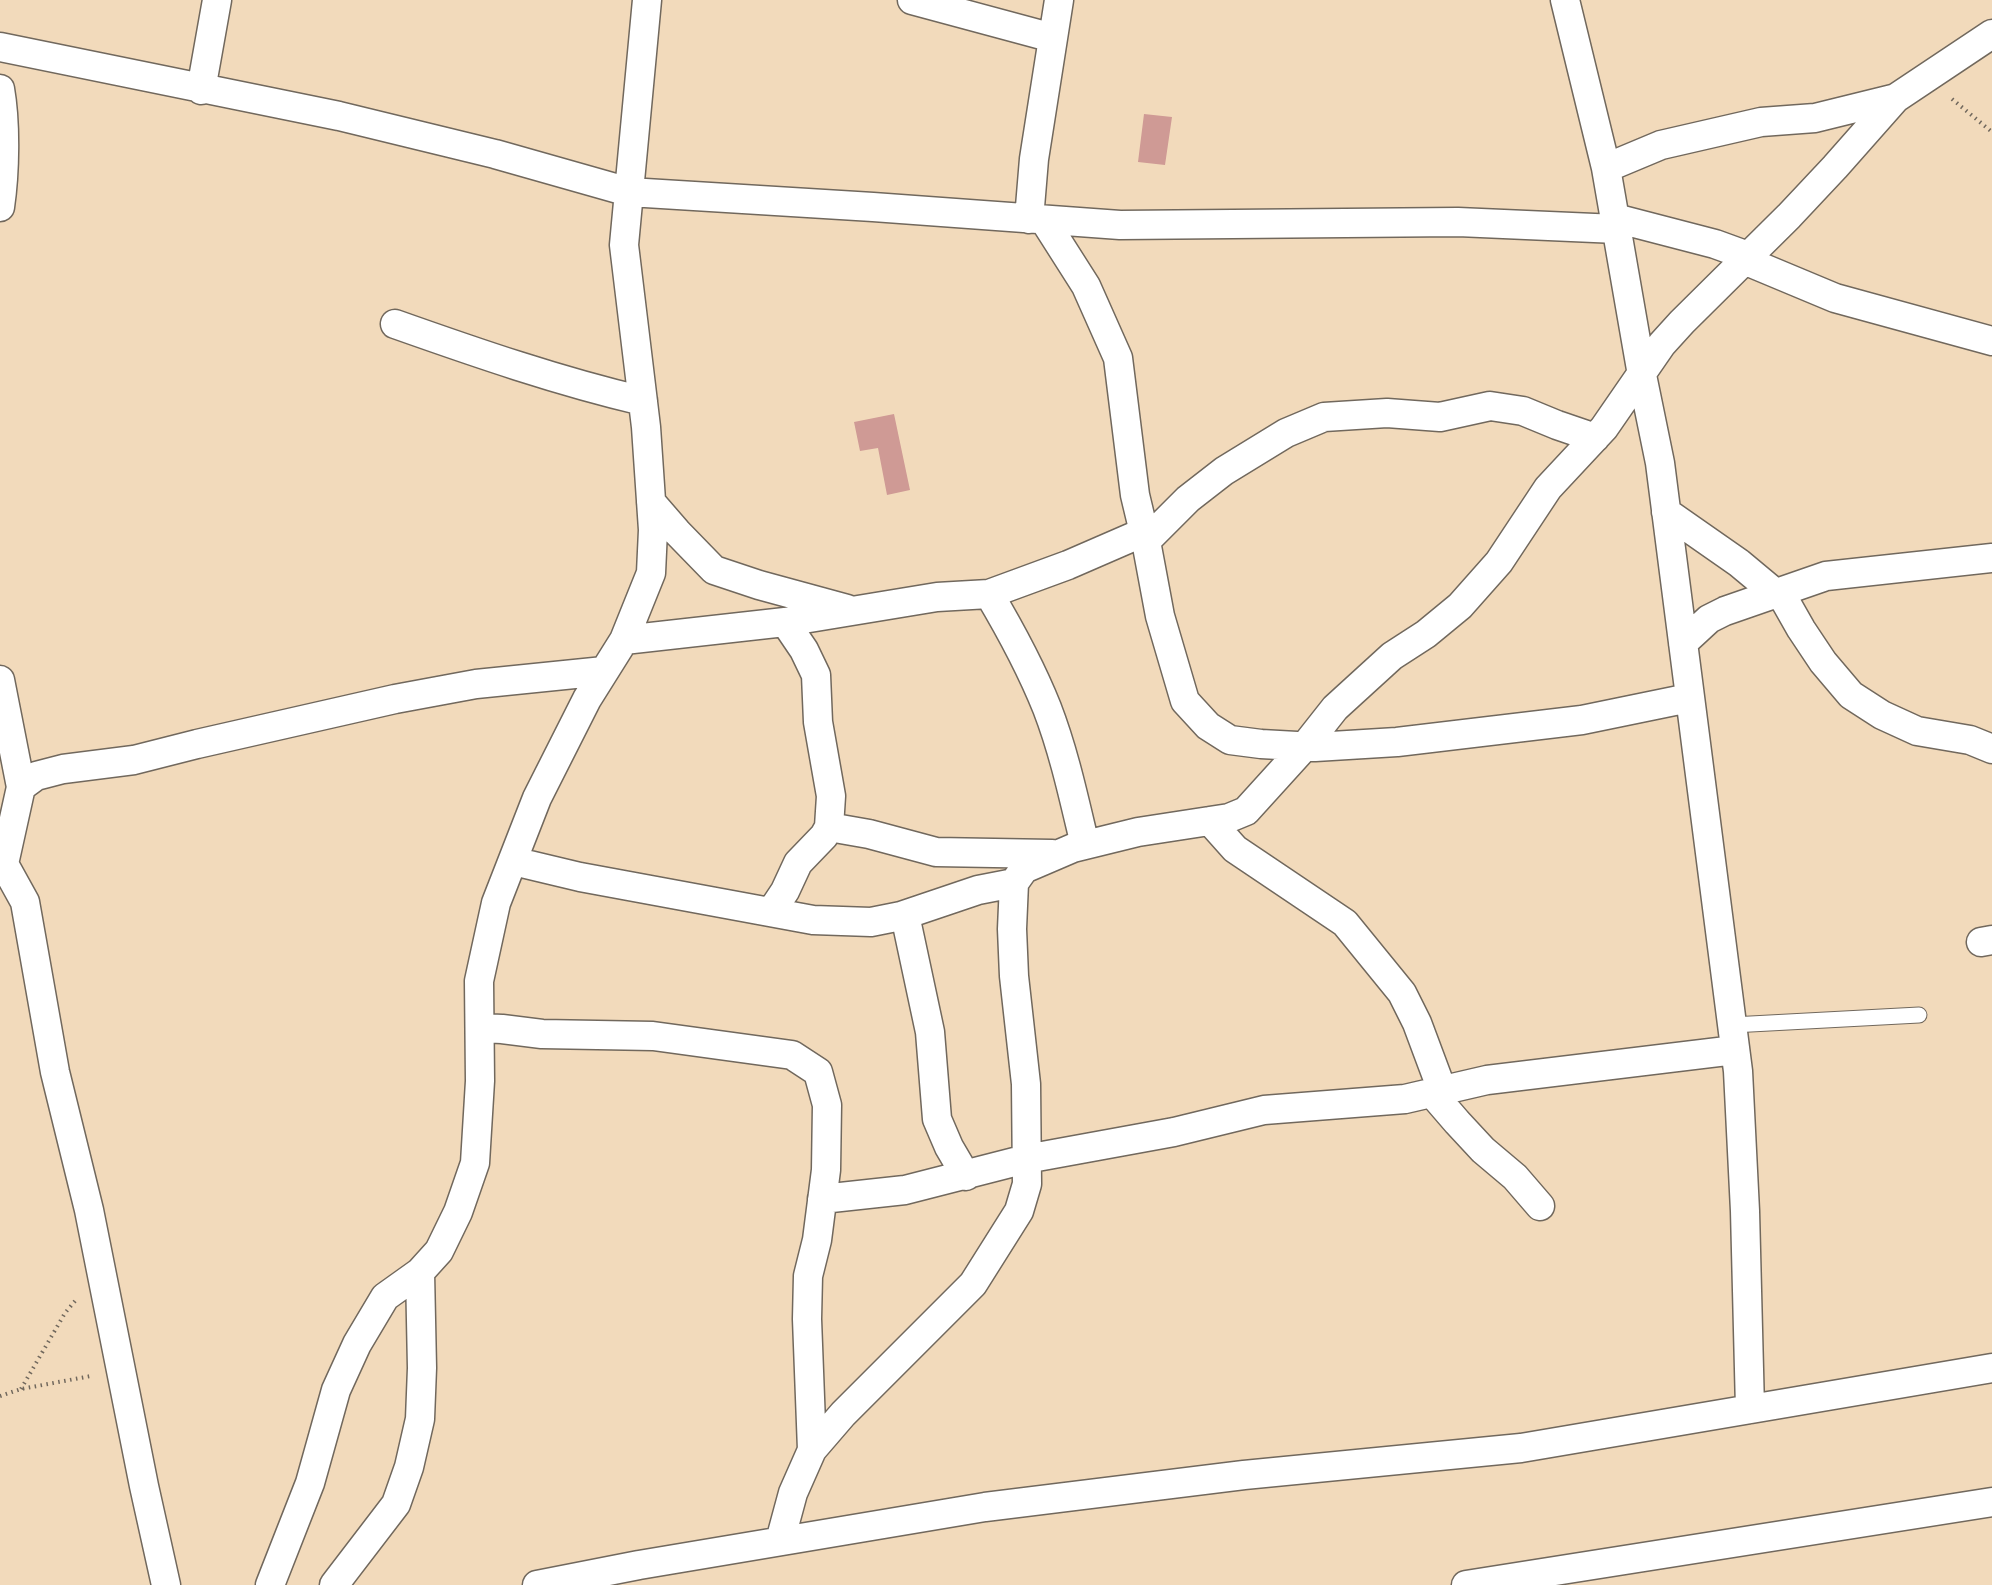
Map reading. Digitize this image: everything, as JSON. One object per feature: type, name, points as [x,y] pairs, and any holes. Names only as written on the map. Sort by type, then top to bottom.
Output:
[{"type":"street","points":[[201,90],[217,0]]},
{"type":"street","points":[[270,1585],[310,1483],[336,1390],[357,1344],[385,1297],[420,1272],[439,1251],[458,1212],[475,1163],[480,1082],[479,981],[496,903],[537,798],[586,699],[624,639],[651,573],[653,530],[651,502],[624,246],[647,0]]},
{"type":"street","points":[[912,0],[1053,38]]},
{"type":"street","points":[[1059,0],[1034,159],[1037,219],[1086,286],[1118,358],[1135,495],[1160,616],[1185,700],[1208,726],[1230,740],[1261,744],[1305,746],[1397,742],[1570,721],[1689,698]]},
{"type":"street","points":[[1565,0],[1606,168],[1642,375],[1660,463],[1734,1038],[1745,1211],[1750,1409]]},
{"type":"street","points":[[780,1541],[793,1493],[812,1450],[843,1414],[973,1284],[1019,1210],[1027,1184],[1026,1084],[1015,986],[1012,930],[1014,883],[1024,869],[1057,854],[1085,845],[1138,832],[1229,818],[1246,811],[1305,746],[1335,708],[1392,656],[1426,634],[1460,606],[1499,562],[1548,488],[1604,428],[1662,344],[1836,167],[1896,98],[1992,34]]},
{"type":"street","points":[[0,47],[201,90],[339,116],[495,154],[630,192],[1120,225],[1458,222],[1616,224],[1715,244],[1835,298],[1992,341]]},
{"type":"street","points":[[0,89],[3,103],[3,187],[0,207]]},
{"type":"street","points":[[1606,168],[1661,145],[1761,122],[1815,118],[1896,98]]},
{"type":"street","points":[[395,324],[507,364],[642,401]]},
{"type":"street","points":[[624,639],[785,622],[937,597],[989,594],[1145,537],[1224,471],[1286,433],[1324,417],[1387,413],[1440,417],[1490,406],[1523,411],[1595,438]]},
{"type":"street","points":[[651,502],[714,570],[759,585],[855,611]]},
{"type":"street","points":[[1666,512],[1778,592],[1812,645],[1851,695],[1882,715],[1917,731],[1970,740],[1992,749]]},
{"type":"street","points":[[1683,642],[1709,619],[1826,576],[1992,558]]},
{"type":"street","points":[[989,594],[1018,644],[1047,708],[1060,746],[1085,845]]},
{"type":"street","points":[[771,912],[785,891],[798,863],[824,836],[829,827],[831,796],[818,722],[816,675],[804,650],[785,622]]},
{"type":"street","points":[[14,786],[45,773],[134,760],[395,699],[476,684],[604,671]]},
{"type":"street","points":[[0,680],[14,786],[2,862],[25,902],[55,1072],[89,1210],[166,1585]]},
{"type":"street","points":[[1210,821],[1235,849],[1345,923],[1402,993],[1417,1023],[1437,1091],[1464,1129],[1515,1177],[1540,1206]]},
{"type":"street","points":[[829,827],[869,834],[936,852],[1057,854]]},
{"type":"street","points":[[513,861],[580,878],[813,920],[871,922],[905,915],[978,890],[1014,883]]},
{"type":"street","points":[[905,915],[930,1032],[937,1119],[949,1147],[966,1176]]},
{"type":"street","points":[[480,1028],[542,1034],[653,1036],[792,1055],[818,1072],[827,1105],[822,1199],[817,1240],[808,1276],[807,1319],[812,1450]]},
{"type":"street","points":[[822,1199],[905,1190],[1026,1160],[1174,1132],[1264,1110],[1405,1099],[1487,1080],[1734,1038]]},
{"type":"street","points":[[334,1585],[396,1504],[410,1467],[420,1419],[422,1368],[420,1272]]},
{"type":"street","points":[[537,1585],[780,1541],[997,1506],[1244,1475],[1521,1448],[1992,1368]]},
{"type":"street","points":[[1466,1585],[1992,1502]]},
{"type":"lane","points":[[1734,1038],[1919,1015]]},
{"type":"path","points":[[1927,77],[1992,132]]},
{"type":"path","points":[[21,1389],[65,1312],[101,1270]]},
{"type":"path","points":[[0,1396],[21,1389],[121,1370]]},
{"type":"building","points":[[1144,114],[1172,117],[1165,165],[1138,162]]},
{"type":"building","points":[[894,414],[910,490],[887,495],[878,448],[860,451],[854,422]]}]
